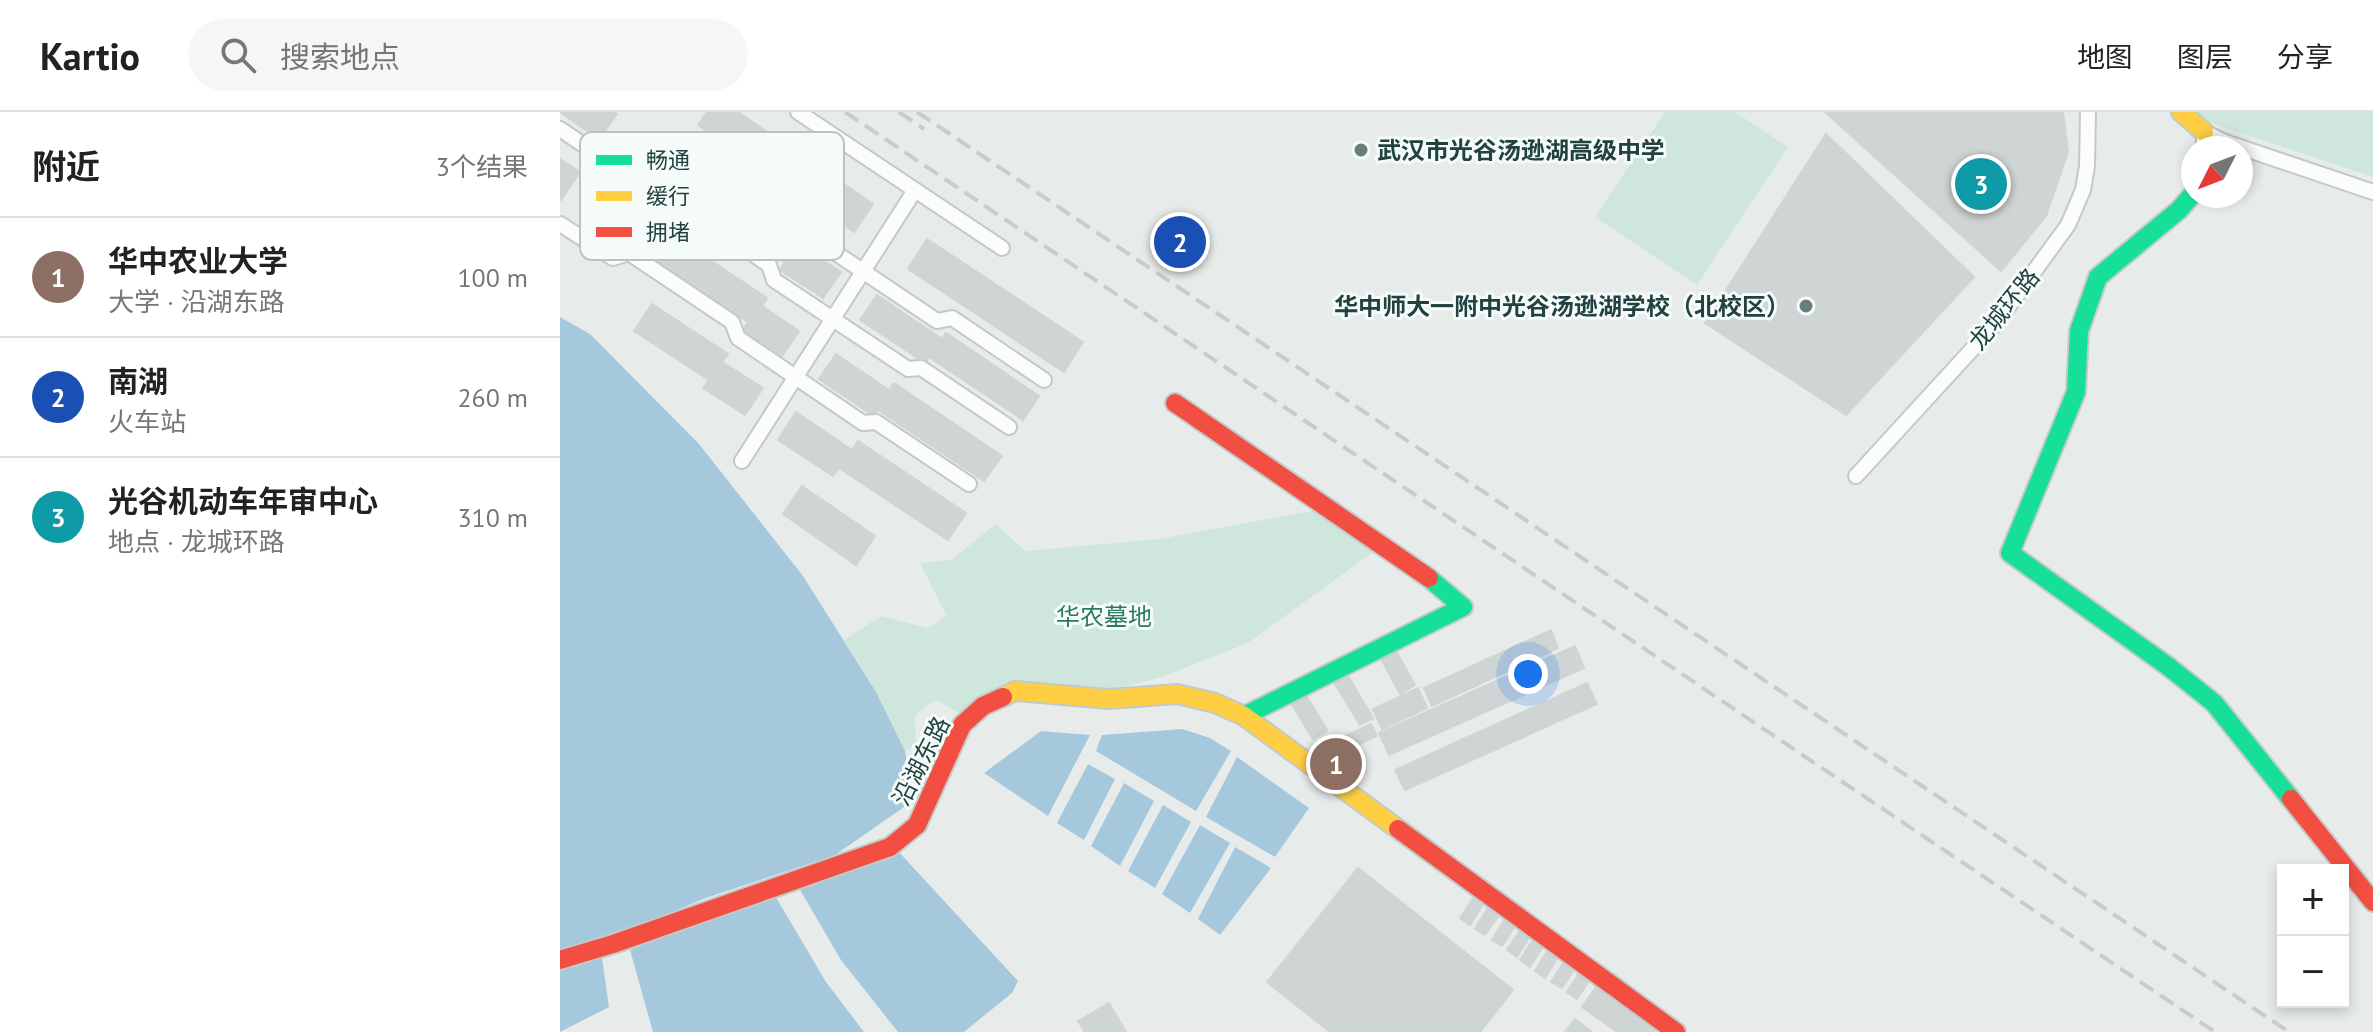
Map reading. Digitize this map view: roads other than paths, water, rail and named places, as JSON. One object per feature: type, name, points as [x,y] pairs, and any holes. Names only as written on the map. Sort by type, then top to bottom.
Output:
[{"type":"street","points":[[798,112],[828,132]]},
{"type":"street","name":"龙城环路","points":[[1856,476],[1998,321],[2068,225],[2083,190],[2087,166],[2088,112]]},
{"type":"street","points":[[2181,112],[2201,136]]},
{"type":"street","points":[[560,129],[580,143]]},
{"type":"street","points":[[844,143],[1002,248]]},
{"type":"street","points":[[2253,151],[2373,192]]},
{"type":"street","points":[[742,461],[915,190]]},
{"type":"street","points":[[2181,208],[2098,277],[2079,331],[2076,392],[2010,553],[2214,703],[2373,902]]},
{"type":"street","points":[[560,224],[580,237]]},
{"type":"street","points":[[844,259],[937,321],[952,318],[1044,380]]},
{"type":"street","points":[[639,260],[732,322],[738,338],[863,423],[876,422],[969,484]]},
{"type":"street","points":[[762,260],[769,265],[774,280],[908,369],[921,368],[1009,427]]},
{"type":"street","points":[[1175,403],[1426,575],[1463,607],[1244,716]]},
{"type":"street","name":"沿湖东路","points":[[560,960],[890,847],[917,825],[962,725],[983,706],[1015,691],[1109,699],[1177,694],[1215,703],[1244,716],[1676,1032]]},
{"type":"water","points":[[560,317],[590,334],[699,444],[803,576],[876,692],[905,751],[909,777],[907,805],[835,855],[703,899],[639,926],[560,952]]},
{"type":"water","points":[[1182,729],[1210,738],[1231,751],[1196,811],[1096,751],[1102,735]]},
{"type":"water","points":[[1041,731],[1090,735],[1048,816],[984,773]]},
{"type":"water","points":[[1237,757],[1309,808],[1275,857],[1206,817]]},
{"type":"water","points":[[1088,764],[1115,779],[1084,840],[1057,823]]},
{"type":"water","points":[[1124,783],[1154,801],[1120,866],[1091,846]]},
{"type":"water","points":[[1163,805],[1191,822],[1155,888],[1128,871]]},
{"type":"water","points":[[1200,825],[1230,843],[1190,913],[1162,894]]},
{"type":"water","points":[[1235,847],[1271,868],[1220,935],[1198,919]]},
{"type":"water","points":[[898,851],[1018,981],[1012,993],[964,1032],[898,1032],[841,960],[796,883]]},
{"type":"water","points":[[774,894],[826,982],[864,1032],[653,1032],[630,950]]},
{"type":"water","points":[[602,958],[609,1007],[560,1032],[560,971]]},
{"type":"railway","points":[[845,112],[2215,1032]]},
{"type":"railway","points":[[899,112],[924,129]]},
{"type":"railway","points":[[917,112],[2289,1032]]},
{"type":"place","name":"武汉市光谷汤逊湖高级中学","points":[[1361,150]]},
{"type":"place","name":"光谷机动车年审中心","points":[[1981,184]]},
{"type":"place","name":"南湖","points":[[1180,242]]},
{"type":"place","name":"华中师大一附中光谷汤逊湖学校（北校区）","points":[[1806,306]]},
{"type":"place","name":"华中农业大学","points":[[1336,764]]},
{"type":"park label","name":"华农墓地","points":[[1104,616]]}]
